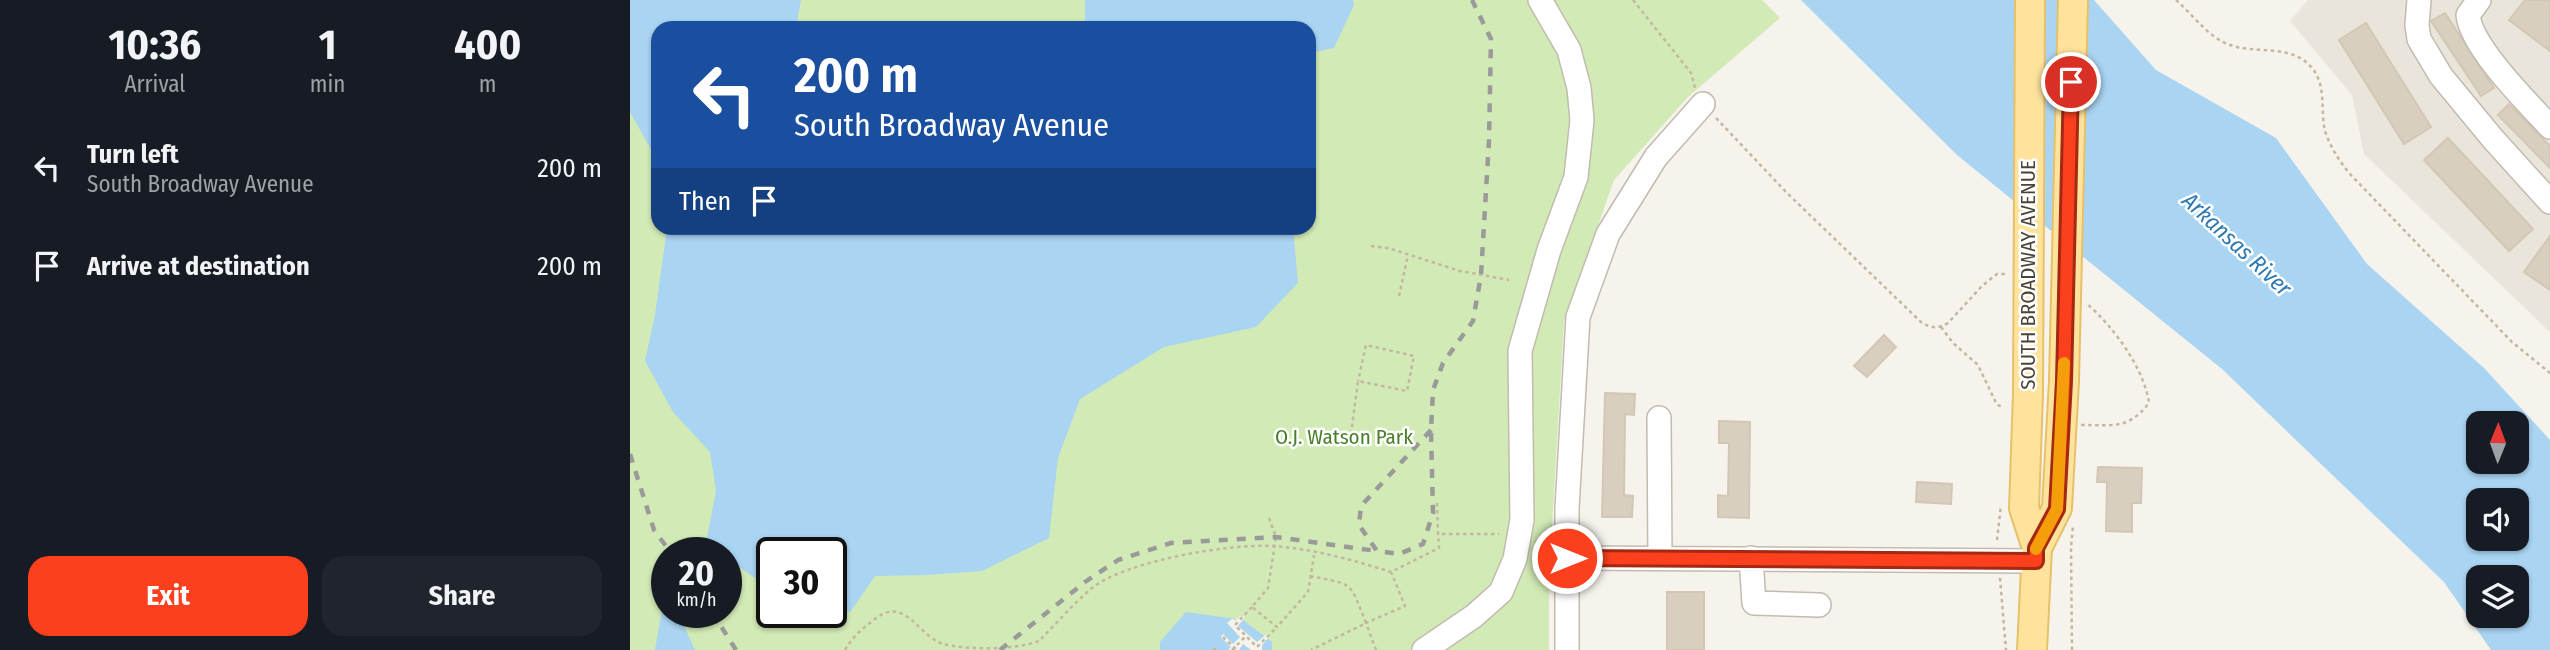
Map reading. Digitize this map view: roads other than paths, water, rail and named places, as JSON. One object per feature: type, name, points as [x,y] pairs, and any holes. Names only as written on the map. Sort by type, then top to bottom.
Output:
[{"type":"main road","name":"SOUTH BROADWAY AVENUE","points":[[2030,0],[2024,508],[2036,555],[2032,650]]},
{"type":"main road","name":"SOUTH BROADWAY AVENUE","points":[[2036,555],[2057,509],[2064,381],[2073,0]]},
{"type":"street","points":[[1424,650],[1474,616],[1501,592],[1515,559],[1522,520],[1520,351],[1549,250],[1576,177],[1582,120],[1579,88],[1569,50],[1540,0]]},
{"type":"street","points":[[2419,0],[2419,39],[2441,76],[2550,202]]},
{"type":"street","points":[[2479,0],[2468,15],[2472,32],[2502,75],[2550,127]]},
{"type":"street","points":[[1567,650],[1567,508],[1578,317],[1608,234],[1656,157],[1703,104]]},
{"type":"street","points":[[1658,418],[1660,558]]},
{"type":"street","points":[[1567,558],[2036,555]]},
{"type":"street","points":[[1751,558],[1754,603],[1819,605]]},
{"type":"water","points":[[630,0],[801,0],[797,21],[651,21],[651,150],[630,112]]},
{"type":"water","points":[[1085,0],[1353,0],[1354,5],[1334,48],[1316,52],[1316,21],[1085,21]]},
{"type":"water","name":"Arkansas River","points":[[1801,0],[2094,0],[2156,70],[2276,138],[2367,264],[2484,368],[2523,411],[2466,411],[2466,474],[2529,474],[2529,417],[2550,440],[2550,650],[2491,650],[2476,628],[2529,628],[2529,565],[2466,565],[2466,614],[2444,582],[2222,369],[1957,155]]},
{"type":"water","points":[[666,235],[1294,235],[1298,283],[1256,327],[1164,347],[1080,399],[1058,458],[1049,538],[982,571],[875,576],[851,611],[847,612],[847,537],[756,537],[756,579],[742,569],[742,537],[707,537],[716,491],[710,452],[673,412],[645,361],[655,315]]},
{"type":"water","points":[[1186,612],[1243,620],[1272,642],[1272,650],[1160,650],[1160,642]]},
{"type":"water","points":[[659,628],[685,628],[695,650],[655,650]]},
{"type":"railway","points":[[1431,430],[1361,506],[1359,525],[1377,551],[1399,554],[1423,544],[1433,513],[1433,390],[1443,363],[1473,321],[1481,275],[1489,141],[1491,39],[1472,0]]},
{"type":"railway","points":[[630,454],[654,530],[659,537]]},
{"type":"railway","points":[[1000,650],[1085,582],[1118,560],[1171,543],[1276,537],[1377,551]]},
{"type":"railway","points":[[722,628],[736,650]]},
{"type":"park label","name":"O.J. Watson Park","points":[[1344,437]]}]
